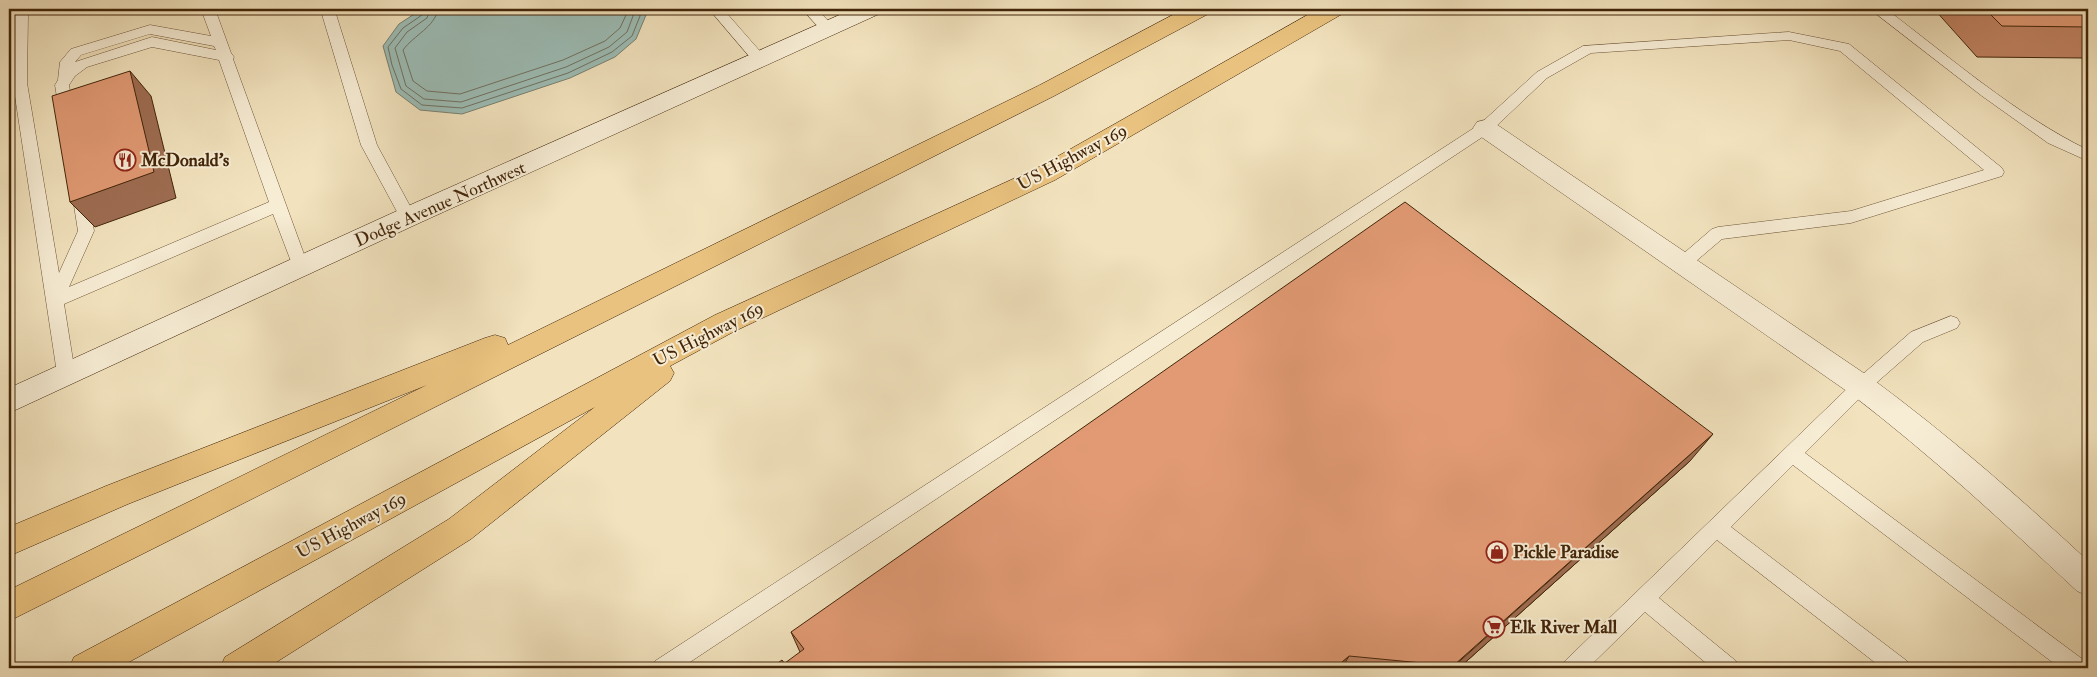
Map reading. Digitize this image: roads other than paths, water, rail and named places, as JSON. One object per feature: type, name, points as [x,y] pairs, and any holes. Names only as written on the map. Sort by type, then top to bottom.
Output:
[{"type":"highway","points":[[9,606],[1046,91],[1200,9]]},
{"type":"highway","name":"US Highway 169","points":[[86,668],[725,323],[1046,174],[1334,9]]},
{"type":"highway","points":[[9,542],[126,491],[666,279]]},
{"type":"highway","points":[[237,668],[460,529],[725,323]]},
{"type":"street","name":"Dodge Avenue Northwest","points":[[9,401],[66,373],[301,268],[408,217],[871,9]]},
{"type":"street","points":[[1485,128],[1861,386],[1925,435],[2004,503],[2088,582]]},
{"type":"lane","points":[[23,9],[20,12],[20,82],[66,373]]},
{"type":"lane","points":[[208,9],[227,57],[301,268]]},
{"type":"lane","points":[[330,9],[328,10],[369,145],[408,217]]},
{"type":"lane","points":[[716,9],[760,60]]},
{"type":"lane","points":[[809,9],[828,28]]},
{"type":"lane","points":[[1877,9],[1987,93],[2052,139],[2088,156]]},
{"type":"lane","points":[[70,134],[62,85],[67,62],[76,52],[150,29],[221,42]]},
{"type":"lane","points":[[663,668],[1485,128],[1542,75],[1588,49],[1789,36],[1844,47],[1996,172],[1851,217],[1718,233],[1682,264]]},
{"type":"lane","points":[[62,85],[70,73],[82,64],[152,42],[227,57]]},
{"type":"lane","points":[[55,300],[86,231],[78,182]]},
{"type":"lane","points":[[55,300],[278,205]]},
{"type":"lane","points":[[1573,668],[1861,386],[1917,337],[1951,324]]},
{"type":"lane","points":[[1792,454],[2077,668]]},
{"type":"lane","points":[[1716,527],[1899,668]]},
{"type":"lane","points":[[1644,598],[1728,668]]},
{"type":"water","points":[[422,9],[643,9],[646,15],[636,39],[615,57],[570,78],[462,114],[420,110],[396,92],[383,46],[399,24]]},
{"type":"place","name":"McDonald's","points":[[125,160]]},
{"type":"place","name":"Pickle Paradise","points":[[1497,552]]},
{"type":"place","name":"Elk River Mall","points":[[1494,627]]}]
